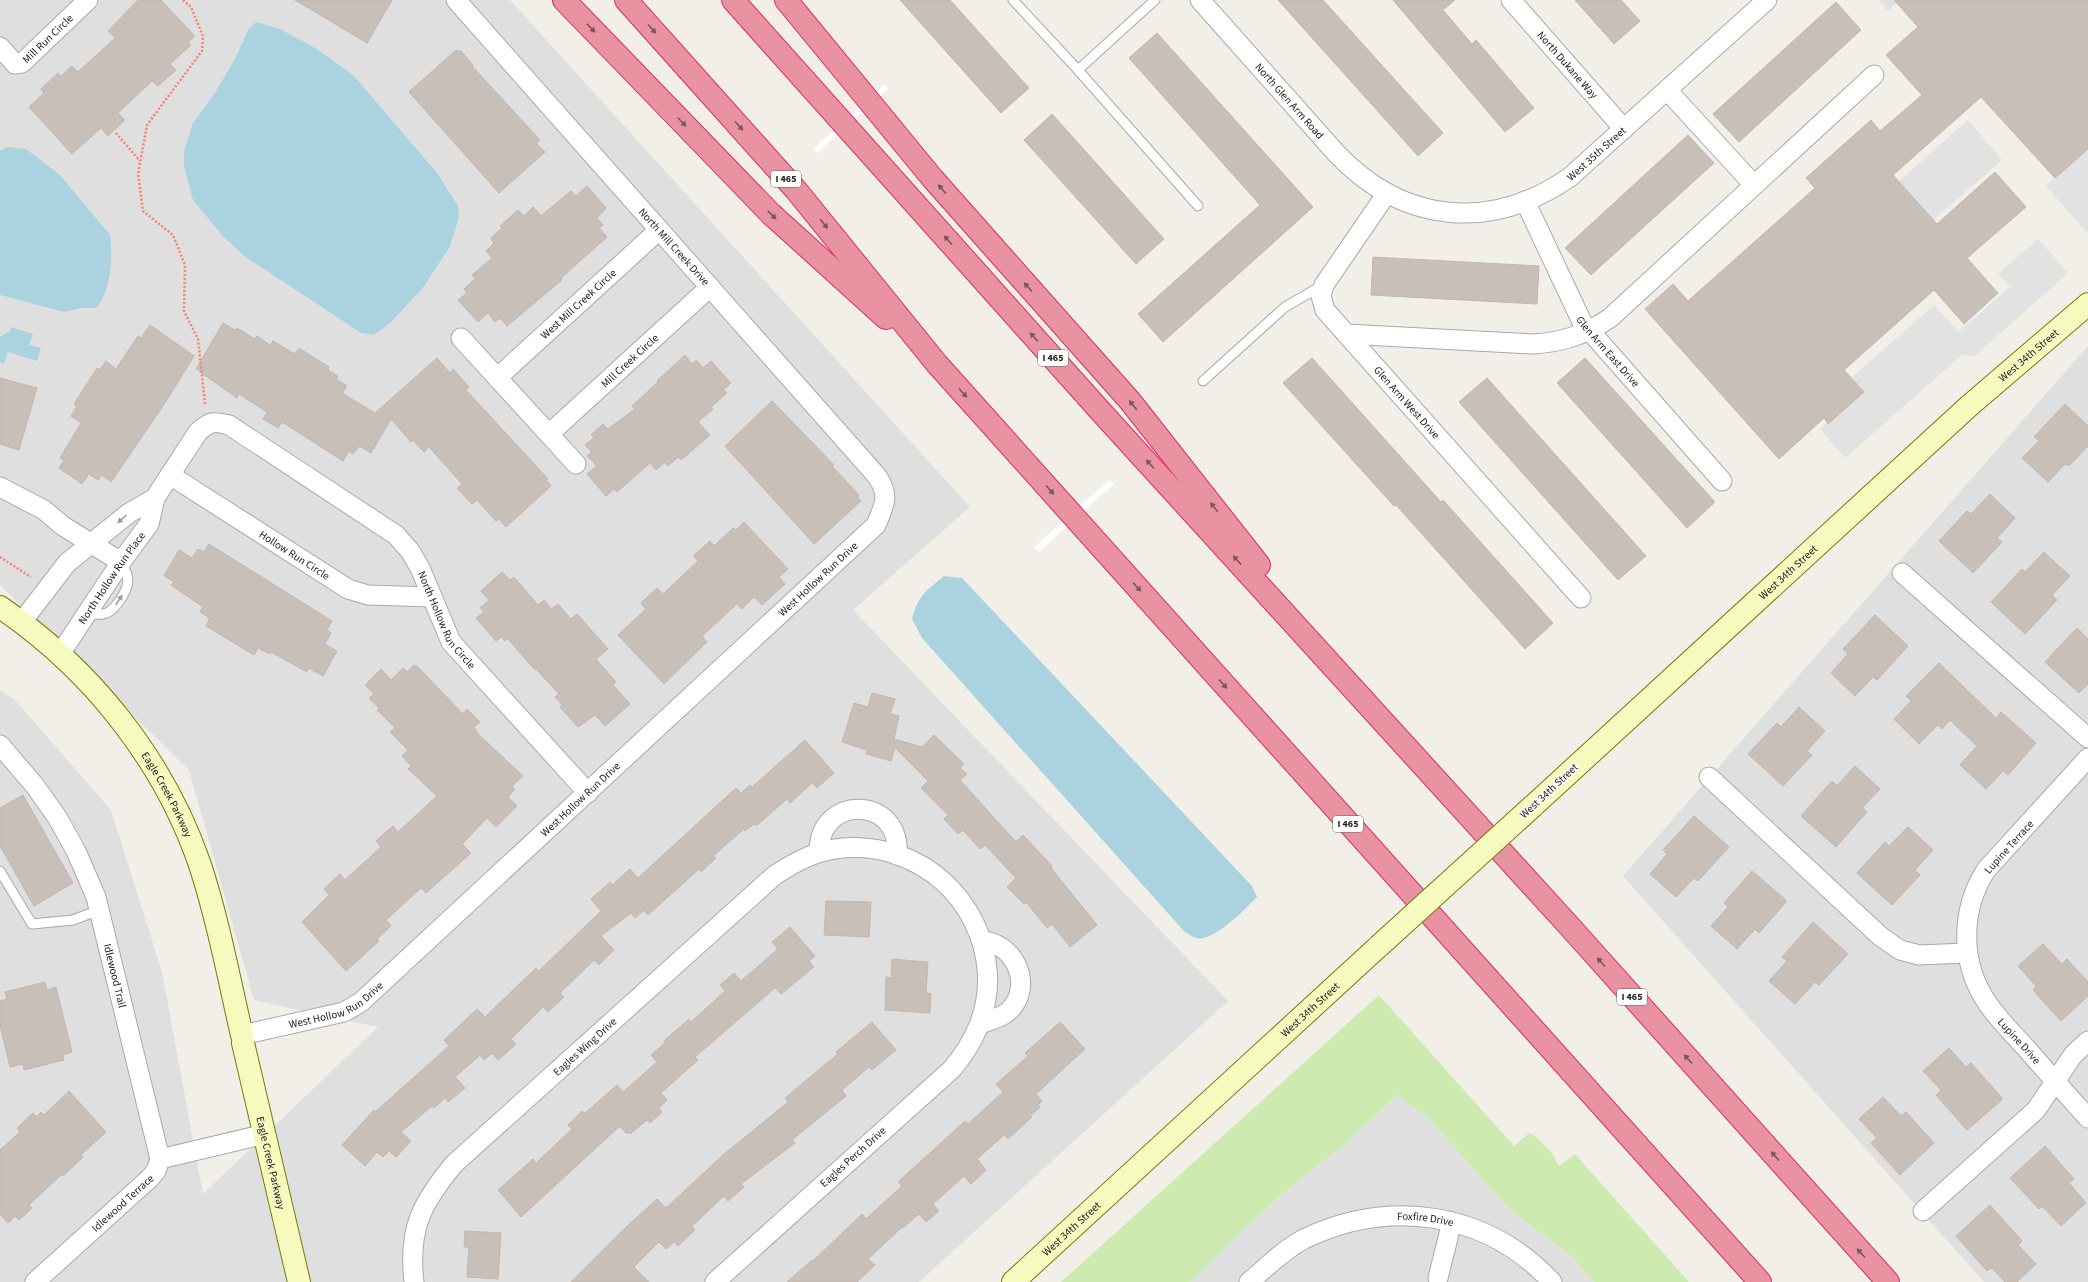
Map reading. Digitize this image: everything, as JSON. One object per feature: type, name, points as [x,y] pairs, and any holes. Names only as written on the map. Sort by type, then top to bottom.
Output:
[{"type":"highway","points":[[564,0],[771,214],[937,364]]},
{"type":"highway","name":"I 465","points":[[626,0],[796,190],[937,364],[1760,1282]]},
{"type":"highway","name":"I 465","points":[[733,0],[1108,420],[1377,713],[1888,1282]]},
{"type":"highway","points":[[786,0],[933,179],[1130,401],[1377,713]]},
{"type":"street","name":"North Mill Creek Drive","points":[[456,0],[876,476],[882,484],[885,498]]},
{"type":"street","name":"North Glen Arm Road","points":[[1200,0],[1345,163],[1370,184],[1387,193]]},
{"type":"street","name":"North Dukane Way","points":[[1511,0],[1624,129]]},
{"type":"street","name":"West 35th Street","points":[[1387,193],[1431,210],[1461,214],[1494,211],[1547,192],[1574,175],[1767,0]]},
{"type":"street","name":"Mill Run Circle","points":[[0,47],[15,64],[22,63],[78,3]]},
{"type":"street","points":[[1346,334],[1533,344],[1555,341],[1590,331],[1610,318],[1874,75]]},
{"type":"street","points":[[1667,90],[1754,186]]},
{"type":"street","points":[[1324,285],[1387,193]]},
{"type":"street","name":"Glen Arm East Drive","points":[[1525,201],[1582,322],[1722,481]]},
{"type":"street","name":"West Mill Creek Circle","points":[[497,378],[660,230]]},
{"type":"street","name":"Glen Arm West Drive","points":[[1324,285],[1321,296],[1325,310],[1581,598]]},
{"type":"street","name":"Mill Creek Circle","points":[[549,434],[710,287]]},
{"type":"street","name":"West 34th Street","points":[[1012,1282],[1958,417],[2088,304]]},
{"type":"street","points":[[461,338],[576,464]]},
{"type":"street","name":"North Hollow Run Circle","points":[[207,424],[216,422],[229,425],[396,535],[415,557],[448,638],[458,651],[588,793]]},
{"type":"street","name":"North Hollow Run Place","points":[[60,654],[121,562],[149,524],[155,498],[198,432],[207,424]]},
{"type":"street","name":"Hollow Run Circle","points":[[170,475],[348,589],[375,596],[432,597]]},
{"type":"street","points":[[0,487],[44,510],[63,526],[121,562]]},
{"type":"street","name":"North Hollow Run Place","points":[[21,622],[67,563],[129,513],[155,498]]},
{"type":"street","name":"West Hollow Run Drive","points":[[242,1039],[344,1012],[361,1002],[876,525],[883,513],[885,498]]},
{"type":"street","points":[[1902,573],[2088,738]]},
{"type":"street","name":"Eagle Creek Parkway","points":[[0,607],[60,654],[100,694],[143,750],[188,833],[204,879],[299,1282]]},
{"type":"street","name":"Idlewood Trail","points":[[2,751],[47,802],[76,851],[96,897],[160,1159]]},
{"type":"street","name":"Lupine Terrace","points":[[1967,953],[1966,928],[1969,908],[1981,879],[1993,862],[2088,758]]},
{"type":"street","points":[[1709,777],[1880,936],[1900,950],[1919,955],[1967,953]]},
{"type":"street","points":[[819,852],[821,836],[826,825],[846,810],[863,809],[878,814],[888,823],[896,838],[897,854]]},
{"type":"street","name":"Eagles Wing Drive","points":[[414,1282],[412,1245],[420,1215],[434,1188],[454,1164],[775,875],[801,859],[819,852],[841,849],[872,848],[911,859],[929,870],[953,890]]},
{"type":"street","name":"Eagles Perch Drive","points":[[715,1282],[952,1069],[964,1052],[980,1024],[986,995],[987,974],[982,941],[971,916],[953,890]]},
{"type":"street","points":[[980,1024],[999,1018],[1014,1005],[1020,987],[1019,971],[1009,954],[996,943],[982,941]]},
{"type":"street","name":"Lupine Drive","points":[[1967,953],[1974,979],[1988,1005],[2088,1118]]},
{"type":"street","points":[[1923,1211],[2036,1110],[2073,1055],[2088,1041]]},
{"type":"street","points":[[160,1159],[264,1134]]},
{"type":"street","name":"Idlewood Terrace","points":[[35,1282],[150,1178],[156,1171],[160,1159]]},
{"type":"street","name":"Foxfire Drive","points":[[1249,1282],[1263,1268],[1287,1250],[1304,1239],[1331,1227],[1370,1218],[1419,1216],[1452,1222],[1482,1232],[1508,1245],[1531,1262],[1552,1282]]},
{"type":"street","points":[[1438,1278],[1452,1222]]},
{"type":"lane","points":[[1013,0],[1078,70],[1198,206]]},
{"type":"lane","points":[[1078,70],[1156,0]]},
{"type":"lane","points":[[1203,381],[1285,307],[1324,285]]},
{"type":"lane","points":[[0,871],[32,924],[73,920],[99,910]]},
{"type":"path","points":[[183,0],[191,7],[203,36],[202,52],[147,125],[138,174],[143,211],[173,235],[185,265],[184,311],[198,339],[207,424]]},
{"type":"path","points":[[116,133],[140,162]]},
{"type":"shaded area","points":[[0,0],[510,0],[970,507],[853,610],[1228,1001],[919,1282],[0,1282],[0,690],[14,699],[111,810],[162,972],[203,1194],[378,1027],[254,1000],[189,770],[0,585]]},
{"type":"shaded area","points":[[1879,0],[1900,0],[1888,11]]},
{"type":"shaded area","points":[[1968,120],[2002,160],[1933,220],[1899,181]]},
{"type":"shaded area","points":[[2088,149],[2088,234],[2046,186]]},
{"type":"shaded area","points":[[2038,239],[2068,273],[1975,356],[1962,355],[1845,458],[1820,429],[1864,393],[1851,378],[1934,305],[1958,332],[2010,287],[1998,274]]},
{"type":"shaded area","points":[[2088,346],[2088,1282],[1984,1282],[1623,876]]},
{"type":"shaded area","points":[[1397,1095],[1428,1118],[1511,1211],[1569,1254],[1594,1282],[1191,1282],[1233,1239],[1282,1194],[1339,1149]]},
{"type":"green space","points":[[1379,995],[1514,1146],[1529,1133],[1533,1134],[1552,1153],[1559,1166],[1575,1154],[1689,1282],[1594,1282],[1569,1254],[1511,1211],[1428,1118],[1397,1095],[1339,1149],[1282,1194],[1233,1239],[1191,1282],[1061,1282]]},
{"type":"water","points":[[256,22],[280,29],[317,49],[354,76],[437,173],[458,206],[459,218],[449,248],[422,289],[388,325],[373,335],[361,333],[244,256],[222,235],[193,200],[184,166],[184,151],[193,123],[215,93],[236,57],[248,30]]},
{"type":"water","points":[[7,147],[26,149],[60,175],[110,235],[111,263],[108,284],[101,301],[96,308],[81,308],[64,312],[0,295],[0,151]]},
{"type":"water","points":[[11,327],[33,334],[29,345],[41,348],[37,361],[8,352],[4,363],[0,362],[0,337],[10,331]]},
{"type":"water","points":[[944,576],[962,578],[1252,886],[1257,897],[1229,924],[1203,938],[1196,938],[1183,930],[922,638],[912,619],[914,611],[924,594]]},
{"type":"pier","points":[[885,84],[888,89],[817,153],[813,149]]},
{"type":"pier","points":[[1109,480],[1114,484],[1039,552],[1034,547]]},
{"type":"building","points":[[138,0],[161,0],[195,36],[188,42],[191,45],[170,64],[176,70],[158,86],[152,81],[118,113],[125,120],[108,136],[101,128],[72,154],[29,107],[44,93],[41,89],[58,73],[61,76],[72,66],[78,72],[115,38],[108,31]]},
{"type":"building","points":[[295,0],[392,0],[367,43]]},
{"type":"building","points":[[900,0],[950,0],[1029,88],[1001,113]]},
{"type":"building","points":[[1278,0],[1323,0],[1443,133],[1418,156]]},
{"type":"building","points":[[1393,0],[1455,0],[1443,10],[1472,44],[1476,40],[1534,108],[1505,132]]},
{"type":"building","points":[[1575,0],[1621,0],[1640,21],[1614,44]]},
{"type":"building","points":[[1894,0],[2088,0],[2088,149],[2055,178],[1981,97],[1893,175],[1937,224],[1995,172],[2026,207],[1967,258],[1998,293],[1964,324],[1934,290],[1844,370],[1864,392],[1828,424],[1824,418],[1779,459],[1645,309],[1673,284],[1688,301],[1815,188],[1806,178],[1871,120],[1880,131],[1922,95],[1886,55],[1918,27]]},
{"type":"building","points":[[1836,2],[1861,30],[1739,142],[1713,114]]},
{"type":"building","points":[[1157,33],[1313,207],[1163,342],[1138,314],[1260,205],[1129,58]]},
{"type":"building","points":[[456,50],[458,52],[460,50],[473,65],[472,66],[540,140],[536,143],[545,152],[499,193],[409,92]]},
{"type":"building","points":[[1052,114],[1164,239],[1136,264],[1024,140]]},
{"type":"building","points":[[1688,135],[1714,163],[1591,275],[1565,248]]},
{"type":"building","points":[[587,186],[606,208],[597,218],[603,225],[599,228],[607,237],[561,278],[562,280],[507,326],[500,318],[495,322],[488,313],[478,322],[458,300],[467,293],[464,289],[475,279],[472,275],[492,258],[486,251],[494,243],[491,238],[502,228],[500,226],[518,210],[524,216],[533,207],[541,216],[571,191],[576,196]]},
{"type":"building","points":[[1373,257],[1539,266],[1537,304],[1371,295]]},
{"type":"building","points":[[223,323],[235,330],[237,328],[255,339],[257,336],[270,345],[273,341],[295,354],[299,348],[329,367],[328,370],[338,376],[336,379],[347,386],[342,393],[375,413],[437,358],[450,373],[453,369],[469,387],[466,390],[548,479],[546,480],[551,486],[506,527],[499,519],[496,521],[477,500],[472,504],[457,488],[462,484],[429,447],[424,452],[413,440],[411,442],[391,419],[371,453],[359,446],[353,454],[349,451],[343,461],[282,422],[278,428],[263,419],[267,412],[239,394],[237,398],[196,369]]},
{"type":"building","points":[[150,325],[194,356],[165,403],[111,482],[102,475],[98,480],[89,474],[82,484],[59,468],[64,460],[60,458],[81,423],[71,416],[77,406],[74,404],[97,368],[100,370],[106,361],[116,369],[138,336],[141,338]]},
{"type":"building","points":[[685,355],[692,364],[696,360],[703,368],[711,361],[731,383],[723,390],[727,393],[711,407],[713,409],[698,422],[710,435],[681,460],[678,457],[668,466],[665,462],[656,470],[650,463],[617,492],[614,489],[606,496],[587,474],[597,466],[587,456],[592,452],[585,445],[594,438],[591,435],[603,424],[608,429],[635,409],[632,406]]},
{"type":"building","points":[[1312,358],[1441,502],[1443,500],[1553,623],[1525,649],[1396,505],[1394,506],[1283,383]]},
{"type":"building","points":[[1585,358],[1715,502],[1687,528],[1557,383]]},
{"type":"building","points":[[0,378],[37,388],[19,450],[0,444]]},
{"type":"building","points":[[1487,378],[1646,556],[1618,580],[1459,402]]},
{"type":"building","points":[[772,401],[834,465],[832,466],[859,495],[857,497],[861,501],[814,544],[725,446]]},
{"type":"building","points":[[2065,404],[2088,426],[2088,446],[2069,466],[2065,464],[2048,482],[2022,458],[2039,441],[2034,437]]},
{"type":"building","points":[[1990,494],[2015,518],[1997,538],[2002,542],[1973,573],[1939,541],[1967,511],[1971,514]]},
{"type":"building","points":[[744,522],[788,569],[779,577],[785,584],[762,605],[754,597],[742,609],[737,604],[702,636],[707,642],[664,684],[618,635],[646,609],[641,603],[657,588],[663,594],[698,561],[693,556],[710,541],[714,546],[733,528],[736,530]]},
{"type":"building","points":[[209,544],[332,621],[327,630],[331,633],[325,644],[337,651],[323,676],[309,668],[307,672],[271,652],[270,654],[258,648],[254,655],[206,626],[210,618],[200,612],[203,607],[171,585],[174,582],[164,576],[179,550],[192,558],[198,549],[204,552]]},
{"type":"building","points":[[2044,552],[2070,576],[2052,595],[2057,600],[2025,634],[1991,602],[2022,569],[2025,572]]},
{"type":"building","points":[[502,572],[510,580],[514,577],[538,605],[544,600],[551,609],[558,604],[571,619],[577,614],[608,649],[596,659],[616,682],[613,685],[630,704],[605,726],[595,715],[578,727],[560,707],[562,705],[555,697],[559,694],[536,669],[535,670],[507,638],[505,641],[501,637],[496,641],[476,618],[484,612],[480,608],[489,600],[481,591]]},
{"type":"building","points":[[1875,615],[1908,646],[1877,680],[1873,677],[1855,696],[1831,673],[1848,654],[1843,649]]},
{"type":"building","points":[[2077,628],[2088,639],[2088,684],[2079,693],[2045,662]]},
{"type":"building","points":[[1939,663],[1996,718],[2001,712],[2036,743],[2008,775],[2003,771],[1986,789],[1960,765],[1977,746],[1950,720],[1942,729],[1938,725],[1919,744],[1894,719],[1911,701],[1906,696]]},
{"type":"building","points":[[414,665],[418,667],[463,714],[467,709],[480,722],[474,727],[478,734],[523,776],[512,786],[515,789],[508,797],[517,806],[496,827],[487,818],[462,844],[471,853],[426,893],[421,888],[386,920],[391,926],[377,939],[379,941],[346,971],[302,922],[329,895],[324,889],[340,874],[345,880],[381,847],[376,841],[393,826],[398,832],[437,796],[408,769],[411,766],[402,756],[408,750],[390,732],[395,728],[377,710],[379,708],[369,698],[374,694],[365,685],[381,669],[391,680],[403,668],[407,672]]},
{"type":"building","points":[[872,693],[895,699],[890,714],[899,716],[894,739],[922,747],[934,735],[964,764],[960,768],[967,774],[960,780],[1016,842],[1023,835],[1052,866],[1051,868],[1097,925],[1070,947],[1052,924],[1047,928],[1026,902],[1024,904],[1007,887],[1016,878],[985,845],[980,849],[963,830],[958,834],[944,819],[948,815],[921,788],[928,781],[895,748],[891,761],[866,754],[867,750],[842,742],[854,703],[868,707]]},
{"type":"building","points":[[1799,707],[1825,731],[1807,751],[1812,755],[1783,786],[1748,754],[1777,723],[1781,727]]},
{"type":"building","points":[[805,740],[834,773],[817,788],[812,783],[790,803],[787,799],[756,826],[754,824],[745,831],[744,829],[713,856],[716,858],[701,872],[699,869],[648,915],[644,910],[635,918],[631,913],[601,936],[614,950],[599,965],[594,960],[560,993],[564,997],[548,1012],[543,1007],[511,1039],[516,1044],[498,1060],[492,1053],[484,1060],[480,1055],[455,1077],[465,1088],[448,1102],[445,1098],[434,1108],[432,1106],[401,1132],[411,1141],[396,1157],[389,1151],[383,1157],[377,1152],[365,1166],[342,1145],[374,1110],[375,1112],[449,1046],[444,1040],[477,1009],[485,1017],[536,968],[539,971],[601,911],[591,899],[610,882],[612,885],[630,869],[638,878],[736,788],[741,793],[750,785],[752,787]]},
{"type":"building","points":[[1855,766],[1880,789],[1862,808],[1867,812],[1836,847],[1801,816],[1832,781],[1837,786]]},
{"type":"building","points":[[23,795],[73,883],[34,906],[0,846],[0,808]]},
{"type":"building","points":[[1694,816],[1729,847],[1698,881],[1694,878],[1676,897],[1650,874],[1667,854],[1663,850]]},
{"type":"building","points":[[1908,827],[1933,850],[1915,870],[1920,875],[1892,905],[1857,873],[1885,842],[1889,846]]},
{"type":"building","points":[[1752,871],[1787,901],[1759,933],[1755,929],[1737,949],[1711,926],[1728,907],[1724,903]]},
{"type":"building","points":[[826,901],[871,902],[869,937],[824,935]]},
{"type":"building","points":[[1813,922],[1848,954],[1819,985],[1815,982],[1795,1004],[1769,981],[1787,961],[1782,957]]},
{"type":"building","points":[[790,927],[815,956],[809,961],[814,967],[781,994],[775,988],[695,1057],[698,1060],[661,1093],[667,1100],[659,1108],[662,1112],[650,1123],[647,1120],[630,1134],[628,1132],[627,1134],[620,1126],[521,1217],[498,1190],[533,1159],[536,1163],[572,1129],[568,1125],[582,1111],[584,1114],[617,1085],[623,1092],[657,1062],[651,1055],[665,1043],[664,1041],[689,1019],[691,1022],[725,991],[720,985],[734,973],[741,981],[778,949],[772,942]]},
{"type":"building","points":[[2043,944],[2062,964],[2067,959],[2088,982],[2088,996],[2061,1021],[2033,990],[2036,986],[2018,966]]},
{"type":"building","points":[[892,959],[928,962],[926,993],[931,994],[930,1013],[885,1010],[886,977],[891,978]]},
{"type":"building","points":[[45,982],[47,990],[56,987],[72,1052],[63,1055],[64,1060],[24,1070],[23,1064],[10,1067],[0,1026],[0,1001],[7,999],[5,992]]},
{"type":"building","points":[[872,1022],[896,1050],[872,1070],[869,1067],[842,1090],[846,1096],[792,1140],[795,1143],[741,1184],[744,1187],[728,1201],[724,1196],[692,1226],[695,1230],[678,1246],[674,1242],[666,1249],[659,1242],[634,1267],[649,1282],[571,1282],[623,1230],[657,1199],[666,1208],[723,1155],[788,1102],[785,1098],[838,1054],[836,1052]]},
{"type":"building","points":[[1060,1022],[1085,1049],[1036,1094],[1042,1101],[1038,1105],[1040,1107],[1030,1116],[1032,1117],[1008,1139],[1004,1135],[977,1159],[986,1170],[971,1184],[964,1176],[933,1204],[939,1211],[926,1222],[919,1214],[903,1228],[902,1227],[868,1259],[875,1265],[857,1282],[787,1282],[812,1260],[813,1261],[862,1214],[866,1219],[902,1186],[898,1182],[965,1121],[968,1124],[1003,1092],[996,1084],[1028,1056],[1025,1053]]},
{"type":"building","points":[[1949,1048],[1966,1067],[1971,1063],[2003,1099],[1967,1130],[1936,1095],[1941,1090],[1923,1071]]},
{"type":"building","points":[[69,1091],[106,1132],[81,1155],[83,1157],[63,1176],[62,1174],[29,1205],[32,1208],[19,1220],[15,1216],[8,1223],[0,1214],[0,1150],[20,1132],[17,1128],[33,1113],[37,1117],[41,1112],[44,1115]]},
{"type":"building","points":[[1883,1097],[1901,1116],[1906,1112],[1934,1143],[1900,1175],[1871,1143],[1877,1138],[1859,1119]]},
{"type":"building","points":[[2045,1146],[2074,1179],[2069,1183],[2086,1203],[2061,1226],[2042,1206],[2039,1209],[2010,1178]]},
{"type":"building","points":[[1990,1205],[2022,1241],[2018,1245],[2036,1264],[2017,1282],[2005,1282],[1992,1268],[1987,1271],[1956,1236]]},
{"type":"building","points":[[465,1231],[501,1233],[498,1279],[467,1277],[469,1247],[464,1247]]}]
